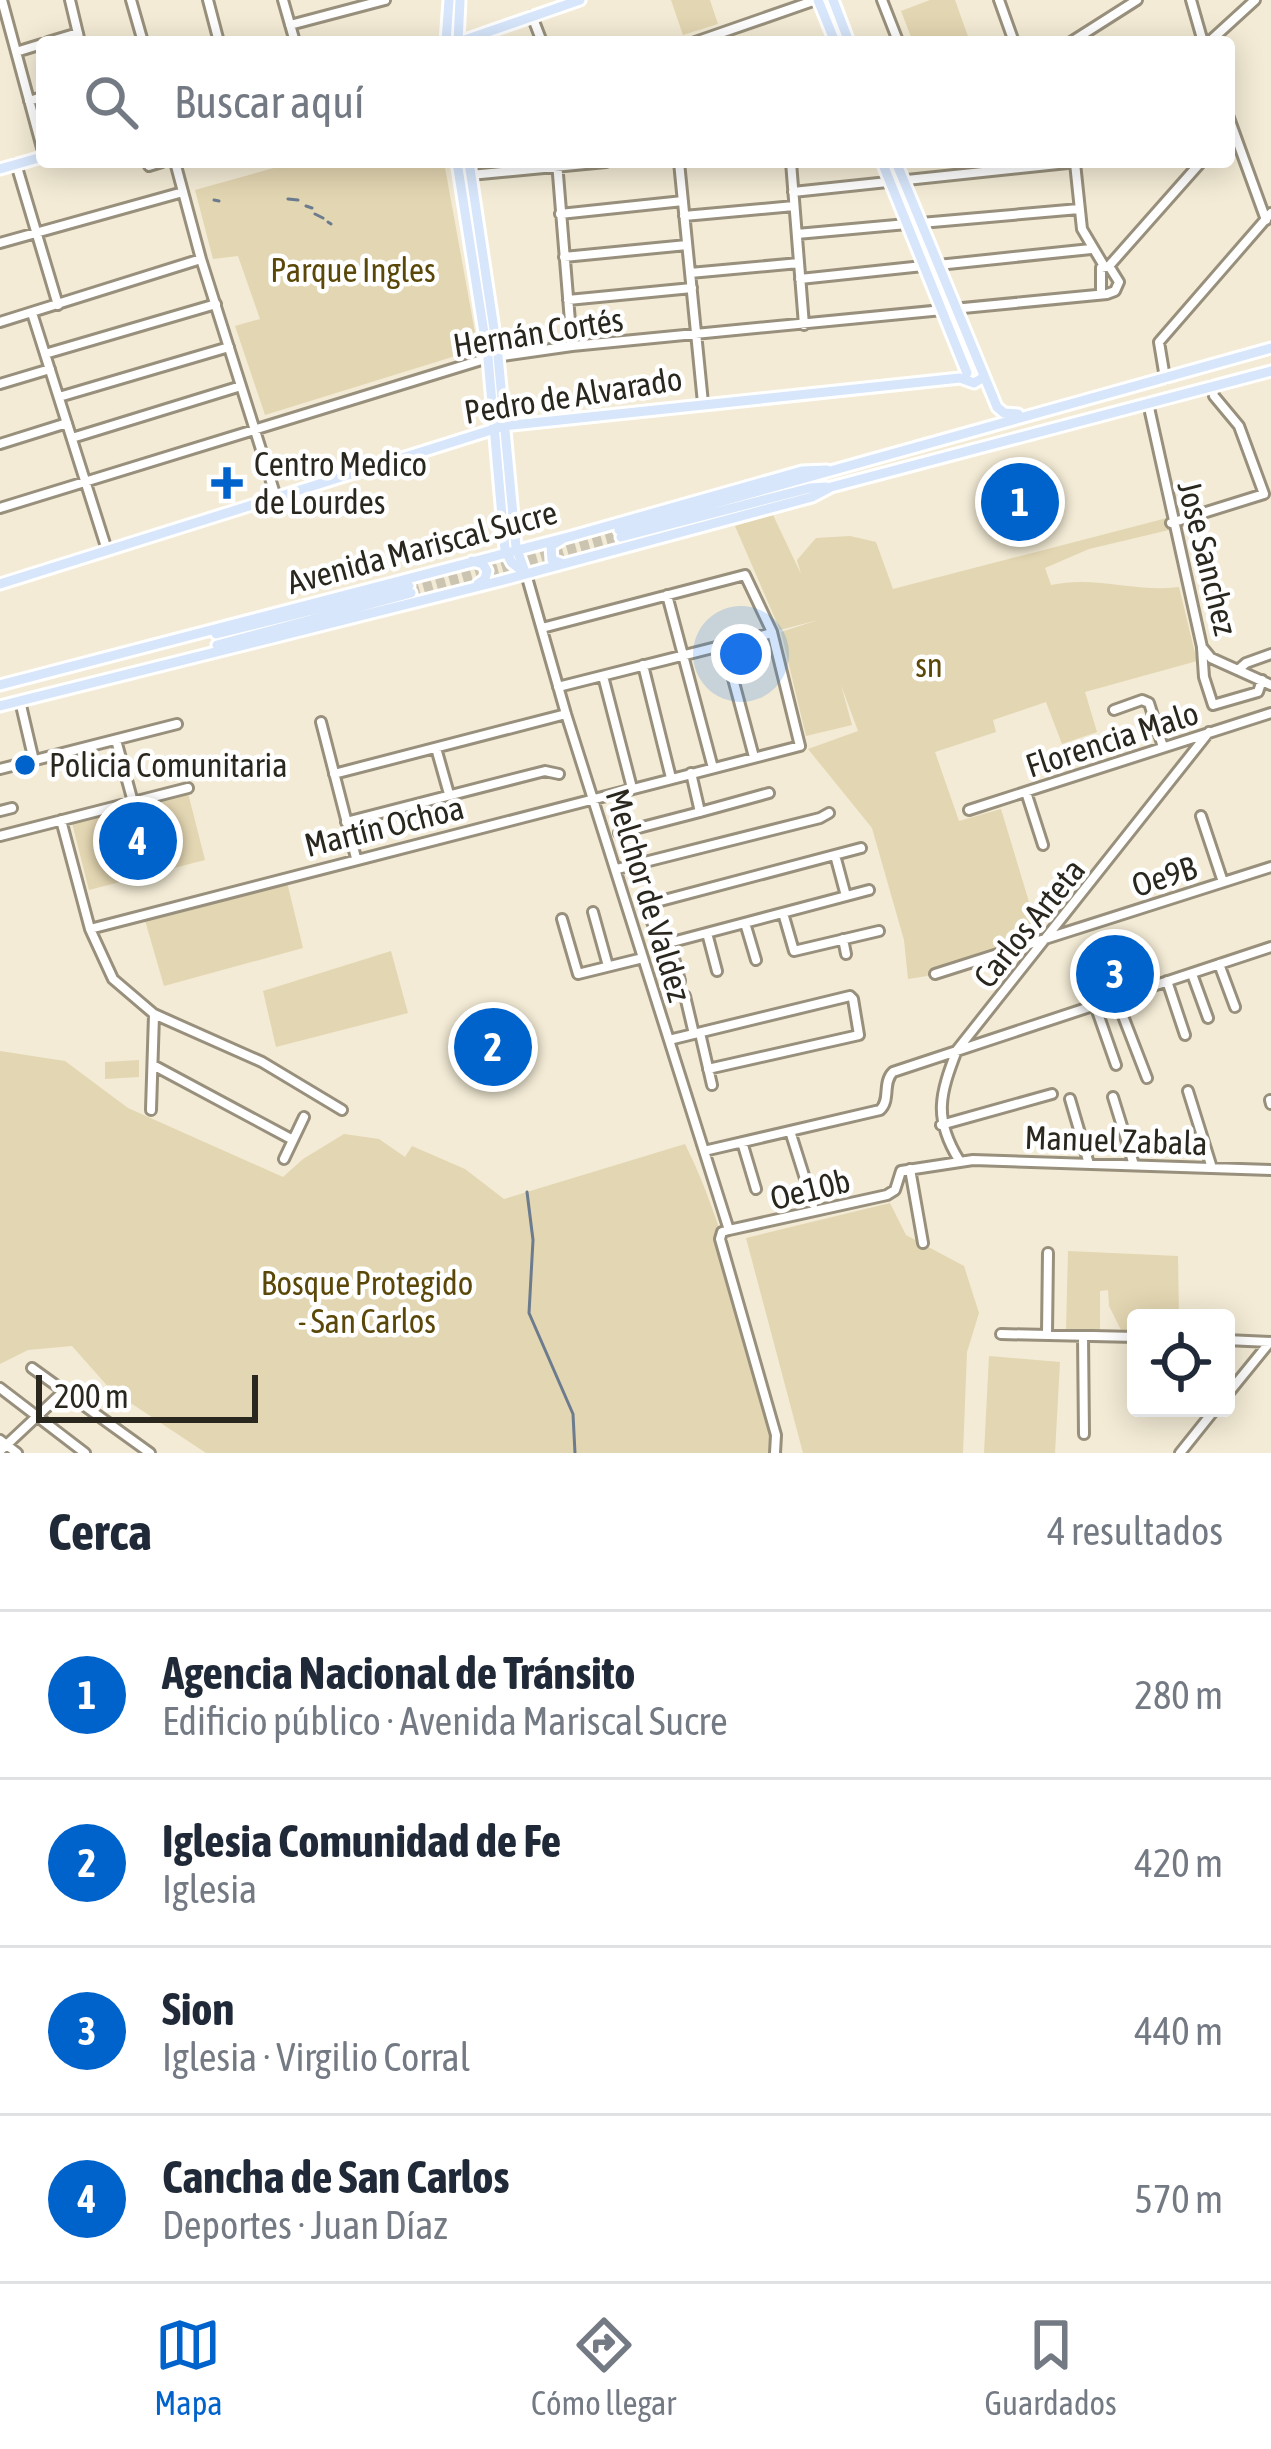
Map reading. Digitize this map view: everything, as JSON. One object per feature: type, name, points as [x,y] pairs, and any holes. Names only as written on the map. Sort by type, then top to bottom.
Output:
[{"type":"main road","points":[[446,36],[449,0]]},
{"type":"main road","points":[[458,36],[460,0]]},
{"type":"main road","points":[[475,36],[580,0]]},
{"type":"main road","points":[[817,0],[832,36]]},
{"type":"main road","points":[[833,0],[847,36]]},
{"type":"main road","points":[[0,169],[36,156]]},
{"type":"main road","points":[[460,168],[493,357],[511,549],[526,574]]},
{"type":"main road","points":[[465,176],[467,168]]},
{"type":"main road","points":[[884,168],[963,376]]},
{"type":"main road","points":[[898,168],[1000,411],[1028,414]]},
{"type":"main road","name":"Avenida Mariscal Sucre","points":[[831,487],[809,488],[620,533],[826,470],[1271,348]]},
{"type":"main road","name":"Avenida Mariscal Sucre","points":[[0,706],[526,574],[831,487],[1271,371]]},
{"type":"main road","name":"Pedro de Alvarado","points":[[0,584],[499,428],[963,376],[974,382],[983,374]]},
{"type":"main road","name":"Avenida Mariscal Sucre","points":[[0,685],[802,471],[826,470]]},
{"type":"main road","points":[[565,562],[552,560],[549,549],[572,536]]},
{"type":"main road","points":[[468,588],[488,575],[483,564],[471,561]]},
{"type":"main road","name":"Avenida Mariscal Sucre","points":[[170,640],[235,631],[410,589],[198,650],[179,660]]},
{"type":"street","points":[[2,0],[36,129]]},
{"type":"street","points":[[70,0],[79,36]]},
{"type":"street","points":[[131,0],[141,36]]},
{"type":"street","points":[[208,0],[217,36]]},
{"type":"street","points":[[284,0],[293,36]]},
{"type":"street","points":[[290,25],[347,5],[386,0]]},
{"type":"street","points":[[712,36],[817,0]]},
{"type":"street","points":[[882,0],[896,36]]},
{"type":"street","points":[[998,0],[1012,36]]},
{"type":"street","points":[[1080,36],[1137,0]]},
{"type":"street","points":[[1191,0],[1204,36]]},
{"type":"street","points":[[1213,36],[1256,0]]},
{"type":"street","points":[[532,16],[540,36]]},
{"type":"street","points":[[16,52],[36,46]]},
{"type":"street","points":[[29,101],[36,99]]},
{"type":"street","points":[[1165,378],[1158,345],[1268,217],[1235,136]]},
{"type":"street","points":[[16,164],[58,305]]},
{"type":"street","points":[[177,168],[276,497]]},
{"type":"street","points":[[465,176],[526,168]]},
{"type":"street","points":[[557,168],[572,346]]},
{"type":"street","points":[[680,168],[703,403]]},
{"type":"street","points":[[791,168],[804,325]]},
{"type":"street","points":[[793,192],[1025,168]]},
{"type":"street","points":[[1076,168],[1079,209],[1091,249],[1106,266],[1119,282],[1112,293],[1101,292],[1100,272],[1106,266],[1196,168]]},
{"type":"street","points":[[0,243],[183,192]]},
{"type":"street","points":[[560,214],[683,201]]},
{"type":"street","points":[[684,216],[794,206]]},
{"type":"street","points":[[920,223],[1079,209]]},
{"type":"street","points":[[796,234],[907,224]]},
{"type":"street","points":[[564,257],[687,245]]},
{"type":"street","points":[[937,265],[1091,249]]},
{"type":"street","points":[[0,322],[201,259]]},
{"type":"street","points":[[690,273],[799,262]]},
{"type":"street","points":[[800,279],[923,266]]},
{"type":"street","points":[[568,300],[692,288]]},
{"type":"street","name":"Hernán Cortés","points":[[0,508],[493,357],[1101,292]]},
{"type":"street","points":[[45,354],[216,304]]},
{"type":"street","points":[[32,313],[107,550]]},
{"type":"street","points":[[58,397],[229,347]]},
{"type":"street","points":[[0,385],[50,369]]},
{"type":"street","points":[[72,438],[241,386]]},
{"type":"street","points":[[1172,523],[1264,494],[1239,426],[1214,396],[1212,386]]},
{"type":"street","name":"Jose Sanchez","points":[[1148,404],[1202,647],[1211,658],[1267,682]]},
{"type":"street","points":[[0,444],[67,423]]},
{"type":"street","name":"Melchor de Valdez","points":[[526,574],[729,1231],[722,1232],[720,1239],[776,1435],[775,1453]]},
{"type":"street","points":[[542,628],[745,575],[772,632],[558,687]]},
{"type":"street","points":[[667,595],[713,768]]},
{"type":"street","name":"Martín Ochoa","points":[[90,929],[800,746],[772,632]]},
{"type":"street","points":[[724,645],[754,757]]},
{"type":"street","points":[[1202,647],[1204,677],[1213,705],[1258,692],[1267,682]]},
{"type":"street","points":[[1238,670],[1271,654]]},
{"type":"street","points":[[643,665],[671,778]]},
{"type":"street","points":[[602,676],[632,788]]},
{"type":"street","points":[[1114,710],[1142,700],[1149,703],[1163,748]]},
{"type":"street","points":[[20,701],[34,761]]},
{"type":"street","name":"Florencia Malo","points":[[969,811],[1271,713]]},
{"type":"street","points":[[334,774],[566,714]]},
{"type":"street","points":[[321,722],[356,858]]},
{"type":"street","points":[[0,769],[177,724]]},
{"type":"street","name":"Carlos Arteta","points":[[941,1126],[941,1103],[958,1050],[1209,733]]},
{"type":"street","points":[[116,740],[133,802]]},
{"type":"street","points":[[436,748],[449,794]]},
{"type":"street","points":[[346,822],[545,771],[559,774]]},
{"type":"street","points":[[692,773],[700,812]]},
{"type":"street","points":[[0,836],[188,788]]},
{"type":"street","points":[[1026,792],[1043,844]]},
{"type":"street","points":[[619,833],[769,793]]},
{"type":"street","points":[[0,811],[12,808]]},
{"type":"street","points":[[617,869],[829,813]]},
{"type":"street","points":[[1201,816],[1222,882]]},
{"type":"street","points":[[61,820],[90,929],[113,979],[154,1014],[262,1062],[342,1110]]},
{"type":"street","points":[[861,848],[649,904],[652,926],[658,945],[670,944],[869,890]]},
{"type":"street","points":[[835,855],[846,896]]},
{"type":"street","name":"Oe9B","points":[[935,974],[1271,867]]},
{"type":"street","points":[[593,911],[608,966]]},
{"type":"street","points":[[783,913],[794,951],[879,931]]},
{"type":"street","points":[[562,919],[578,974],[643,958]]},
{"type":"street","points":[[745,923],[756,961]]},
{"type":"street","points":[[635,931],[652,926]]},
{"type":"street","points":[[707,933],[717,971]]},
{"type":"street","points":[[843,939],[846,954]]},
{"type":"street","points":[[670,944],[680,980]]},
{"type":"street","points":[[704,1151],[883,1108],[892,1072],[1271,947]]},
{"type":"street","points":[[1219,964],[1235,1007]]},
{"type":"street","points":[[1192,974],[1208,1018]]},
{"type":"street","points":[[1167,981],[1185,1035]]},
{"type":"street","points":[[685,996],[712,1085]]},
{"type":"street","points":[[669,1040],[850,996],[854,999],[859,1035],[708,1070]]},
{"type":"street","points":[[1116,998],[1147,1078]]},
{"type":"street","points":[[1095,1005],[1116,1065]]},
{"type":"street","points":[[152,1110],[154,1014]]},
{"type":"street","points":[[153,1065],[292,1140]]},
{"type":"street","points":[[1187,1091],[1212,1168]]},
{"type":"street","points":[[959,1160],[941,1126],[1052,1094]]},
{"type":"street","points":[[1112,1097],[1134,1165]]},
{"type":"street","points":[[1070,1099],[1088,1164]]},
{"type":"street","points":[[284,1159],[304,1117]]},
{"type":"street","points":[[790,1131],[813,1204]]},
{"type":"street","points":[[742,1142],[755,1189]]},
{"type":"street","name":"Manuel Zabala","points":[[959,1160],[1271,1170]]},
{"type":"street","name":"Oe10b","points":[[729,1231],[887,1195],[895,1190],[898,1173],[959,1160]]},
{"type":"street","points":[[910,1169],[922,1244]]},
{"type":"street","points":[[1047,1334],[1048,1252]]},
{"type":"street","points":[[1000,1334],[1127,1337]]},
{"type":"street","points":[[1083,1336],[1084,1433]]},
{"type":"street","points":[[1235,1340],[1271,1342]]},
{"type":"street","points":[[1235,1385],[1271,1342]]},
{"type":"street","points":[[32,1368],[148,1452]]},
{"type":"street","points":[[0,1388],[85,1453]]},
{"type":"street","points":[[17,1453],[2,1445],[64,1390]]},
{"type":"street","points":[[1180,1453],[1209,1417]]},
{"type":"green space","points":[[671,0],[710,0],[718,24],[683,35]]},
{"type":"green space","points":[[930,0],[955,0],[968,36],[911,36],[901,11]]},
{"type":"green space","name":"Parque Ingles","points":[[274,168],[445,168],[478,349],[265,415],[235,326],[260,319],[238,256],[213,259],[195,190]]},
{"type":"green space","name":"sn","points":[[773,515],[801,574],[797,560],[816,538],[850,536],[876,542],[893,589],[1167,518],[1169,530],[1089,549],[1045,568],[1051,585],[1179,587],[1197,661],[1085,692],[1097,732],[1062,744],[1046,702],[993,720],[996,732],[935,752],[959,821],[1001,809],[1039,935],[908,979],[904,940],[872,828],[808,749],[858,731],[841,685],[852,725],[806,736],[781,632],[818,620],[780,630],[735,526]]},
{"type":"green space","points":[[188,793],[205,860],[89,890],[72,823]]},
{"type":"green space","points":[[286,878],[303,948],[164,986],[144,917]]},
{"type":"green space","points":[[391,951],[408,1013],[276,1047],[263,991]]},
{"type":"green space","name":"Bosque Protegido - San Carlos","points":[[0,1051],[65,1061],[128,1108],[283,1177],[344,1134],[379,1139],[405,1157],[412,1146],[465,1169],[504,1199],[685,1144],[728,1257],[780,1453],[206,1453],[111,1390],[72,1346],[28,1350],[0,1364]]},
{"type":"green space","points":[[139,1060],[139,1077],[105,1079],[105,1062]]},
{"type":"green space","points":[[890,1203],[906,1235],[964,1266],[979,1313],[967,1352],[963,1453],[803,1453],[746,1238]]},
{"type":"green space","points":[[1068,1251],[1178,1256],[1179,1309],[1127,1309],[1127,1334],[1123,1334],[1109,1306],[1108,1290],[1100,1291],[1100,1333],[1066,1331]]},
{"type":"green space","points":[[989,1356],[1060,1362],[1055,1453],[984,1453]]},
{"type":"waterway","points":[[288,199],[298,200]]},
{"type":"waterway","points":[[214,200],[219,201]]},
{"type":"waterway","points":[[306,206],[312,208]]},
{"type":"waterway","points":[[315,214],[323,218]]},
{"type":"waterway","points":[[527,1192],[533,1240],[529,1313],[573,1414],[575,1453]]},
{"type":"tunnel","points":[[409,586],[619,530]]},
{"type":"tunnel","points":[[411,593],[621,537]]},
{"type":"place","name":"Centro Medico de Lourdes","points":[[227,483]]},
{"type":"place","name":"Agencia Nacional de Tránsito","points":[[1020,502]]},
{"type":"place","name":"Policia Comunitaria","points":[[25,765]]},
{"type":"place","name":"Cancha de San Carlos","points":[[138,841]]},
{"type":"place","name":"Sion","points":[[1115,974]]},
{"type":"place","name":"Iglesia Comunidad de Fe","points":[[493,1047]]}]
